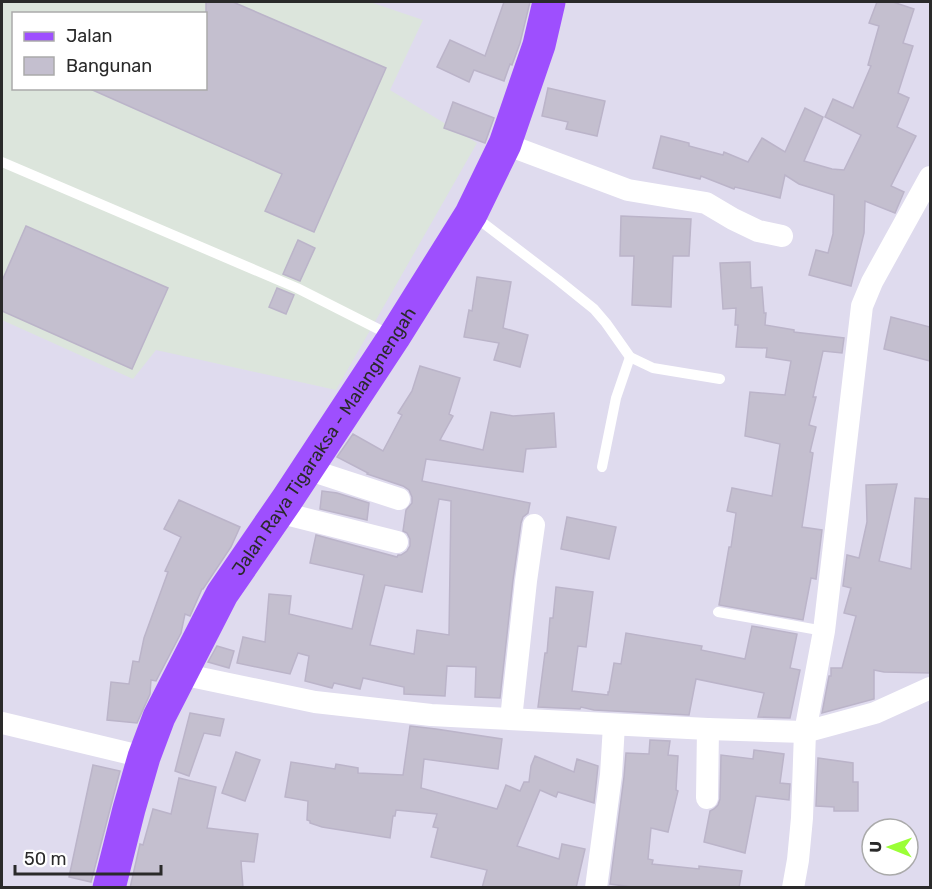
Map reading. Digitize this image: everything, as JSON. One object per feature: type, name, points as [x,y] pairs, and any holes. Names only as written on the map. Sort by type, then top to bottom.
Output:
[{"type":"main road","name":"Jalan Raya Tigaraksa - Malangnengah","points":[[109,888],[144,757],[159,717],[222,594],[394,337],[471,214],[505,144],[539,45],[549,2]]},
{"type":"street","points":[[505,144],[628,190],[706,203],[758,231],[782,236]]},
{"type":"street","points":[[793,888],[802,818],[805,732],[824,630],[862,306],[872,282],[930,177]]},
{"type":"street","points":[[307,469],[399,499]]},
{"type":"street","points":[[278,512],[397,542]]},
{"type":"street","points":[[511,719],[534,525]]},
{"type":"street","points":[[181,674],[315,702],[431,715],[805,732],[875,713],[930,688]]},
{"type":"street","points":[[2,723],[144,757]]},
{"type":"street","points":[[596,888],[611,776],[614,725]]},
{"type":"street","points":[[707,798],[708,729]]},
{"type":"lane","points":[[2,162],[297,288],[394,337]]},
{"type":"lane","points":[[471,214],[594,309],[630,357],[653,368],[720,380]]},
{"type":"lane","points":[[602,467],[616,398],[630,357]]},
{"type":"lane","points":[[718,612],[824,630]]},
{"type":"shaded area","points":[[2,2],[370,2],[423,20],[390,90],[477,143],[336,390],[156,350],[133,379],[2,320]]},
{"type":"building","points":[[206,2],[233,2],[386,68],[314,232],[265,211],[282,174],[93,90],[207,90]]},
{"type":"building","points":[[504,2],[530,2],[520,43],[504,81],[474,70],[469,82],[437,67],[450,40],[485,56]]},
{"type":"building","points":[[877,2],[893,2],[914,9],[903,43],[913,46],[898,93],[909,98],[897,127],[916,136],[891,186],[904,192],[895,213],[865,201],[864,233],[851,286],[809,275],[816,250],[828,253],[833,234],[834,195],[799,184],[785,175],[780,198],[735,187],[734,189],[701,176],[700,179],[653,168],[661,136],[723,155],[724,152],[748,162],[762,138],[785,152],[805,108],[823,117],[804,161],[844,170],[861,135],[825,117],[833,99],[853,108],[871,66],[868,65],[879,26],[869,23]]},
{"type":"building","points":[[548,88],[605,101],[597,136],[566,129],[568,122],[542,116]]},
{"type":"building","points":[[453,102],[494,118],[485,143],[444,128]]},
{"type":"building","points":[[621,216],[691,219],[689,256],[673,256],[671,307],[632,305],[634,256],[620,256]]},
{"type":"building","points":[[26,226],[168,288],[132,369],[2,311],[2,281]]},
{"type":"building","points":[[298,240],[315,248],[300,281],[283,274]]},
{"type":"building","points":[[750,262],[751,288],[762,287],[764,313],[766,313],[765,325],[794,330],[794,332],[844,338],[842,353],[823,351],[813,397],[816,397],[809,425],[816,427],[810,452],[813,453],[802,527],[822,530],[816,579],[811,578],[803,620],[719,605],[736,513],[727,511],[732,488],[772,496],[780,444],[745,436],[750,392],[785,395],[791,361],[766,357],[767,348],[736,347],[738,325],[735,325],[736,308],[723,309],[720,263]]},
{"type":"building","points":[[477,277],[511,282],[503,328],[528,335],[520,367],[494,360],[499,343],[464,337],[469,310],[472,311]]},
{"type":"building","points":[[277,288],[294,295],[286,314],[269,307]]},
{"type":"building","points":[[891,317],[930,327],[930,361],[884,349]]},
{"type":"building","points":[[420,366],[460,378],[449,414],[453,416],[440,440],[483,450],[491,412],[513,416],[554,413],[556,447],[526,449],[523,472],[426,459],[422,481],[530,503],[528,513],[523,517],[521,523],[500,698],[475,697],[476,667],[447,666],[445,696],[404,694],[404,687],[363,678],[360,689],[334,683],[332,688],[305,681],[309,656],[298,653],[290,674],[237,663],[243,637],[265,642],[269,594],[291,596],[289,614],[352,629],[364,575],[310,563],[316,535],[397,557],[407,551],[410,539],[403,531],[406,510],[412,503],[409,490],[367,474],[337,457],[353,434],[383,451],[402,415],[398,413],[412,391]],"holes":[[[439,499],[451,501],[449,635],[417,630],[414,654],[370,645],[385,585],[422,592]]]},
{"type":"building","points":[[897,484],[879,561],[911,569],[915,498],[930,499],[930,673],[874,670],[874,699],[822,713],[831,668],[842,668],[856,616],[844,613],[851,588],[843,586],[847,555],[859,558],[867,522],[866,485]]},
{"type":"building","points":[[322,491],[369,503],[367,520],[320,509]]},
{"type":"building","points":[[179,500],[240,527],[231,547],[202,589],[190,616],[185,614],[181,633],[156,681],[151,680],[150,694],[137,723],[107,720],[111,682],[129,684],[133,661],[139,662],[144,638],[168,572],[165,571],[181,537],[164,529]]},
{"type":"building","points":[[567,517],[616,527],[609,559],[561,549]]},
{"type":"building","points":[[556,587],[593,592],[586,647],[578,646],[572,691],[608,695],[614,663],[621,664],[626,633],[702,646],[701,650],[745,659],[752,626],[797,634],[790,668],[800,670],[790,718],[758,717],[764,693],[696,679],[689,715],[594,710],[581,707],[580,709],[538,707]]},
{"type":"building","points":[[217,646],[234,651],[229,668],[208,662]]},
{"type":"building","points":[[190,713],[224,719],[220,736],[204,733],[189,776],[175,771]]},
{"type":"building","points":[[410,726],[502,739],[498,769],[424,759],[421,788],[497,809],[506,785],[520,791],[524,782],[529,782],[535,756],[574,772],[577,759],[598,766],[594,803],[558,792],[556,797],[540,790],[517,846],[559,859],[562,844],[585,849],[576,888],[482,888],[487,870],[431,857],[438,828],[433,827],[437,814],[396,810],[390,838],[310,823],[307,820],[308,801],[285,797],[291,762],[335,769],[336,764],[358,768],[358,773],[403,775]]},
{"type":"building","points":[[650,740],[670,741],[668,755],[678,756],[676,790],[678,791],[668,832],[651,828],[648,859],[653,860],[652,864],[742,871],[739,888],[640,888],[610,884],[626,753],[649,754]]},
{"type":"building","points":[[754,750],[784,754],[780,783],[790,784],[789,800],[756,796],[745,853],[704,842],[710,811],[718,805],[720,799],[721,755],[753,759]]},
{"type":"building","points":[[236,752],[260,760],[245,801],[222,793]]},
{"type":"building","points":[[818,758],[853,763],[853,782],[858,782],[858,811],[834,811],[834,807],[816,806]]},
{"type":"building","points":[[93,765],[120,771],[91,882],[69,877]]},
{"type":"building","points":[[179,778],[216,787],[207,828],[258,834],[254,862],[241,861],[243,888],[130,888],[140,844],[143,845],[153,809],[171,814]]}]
